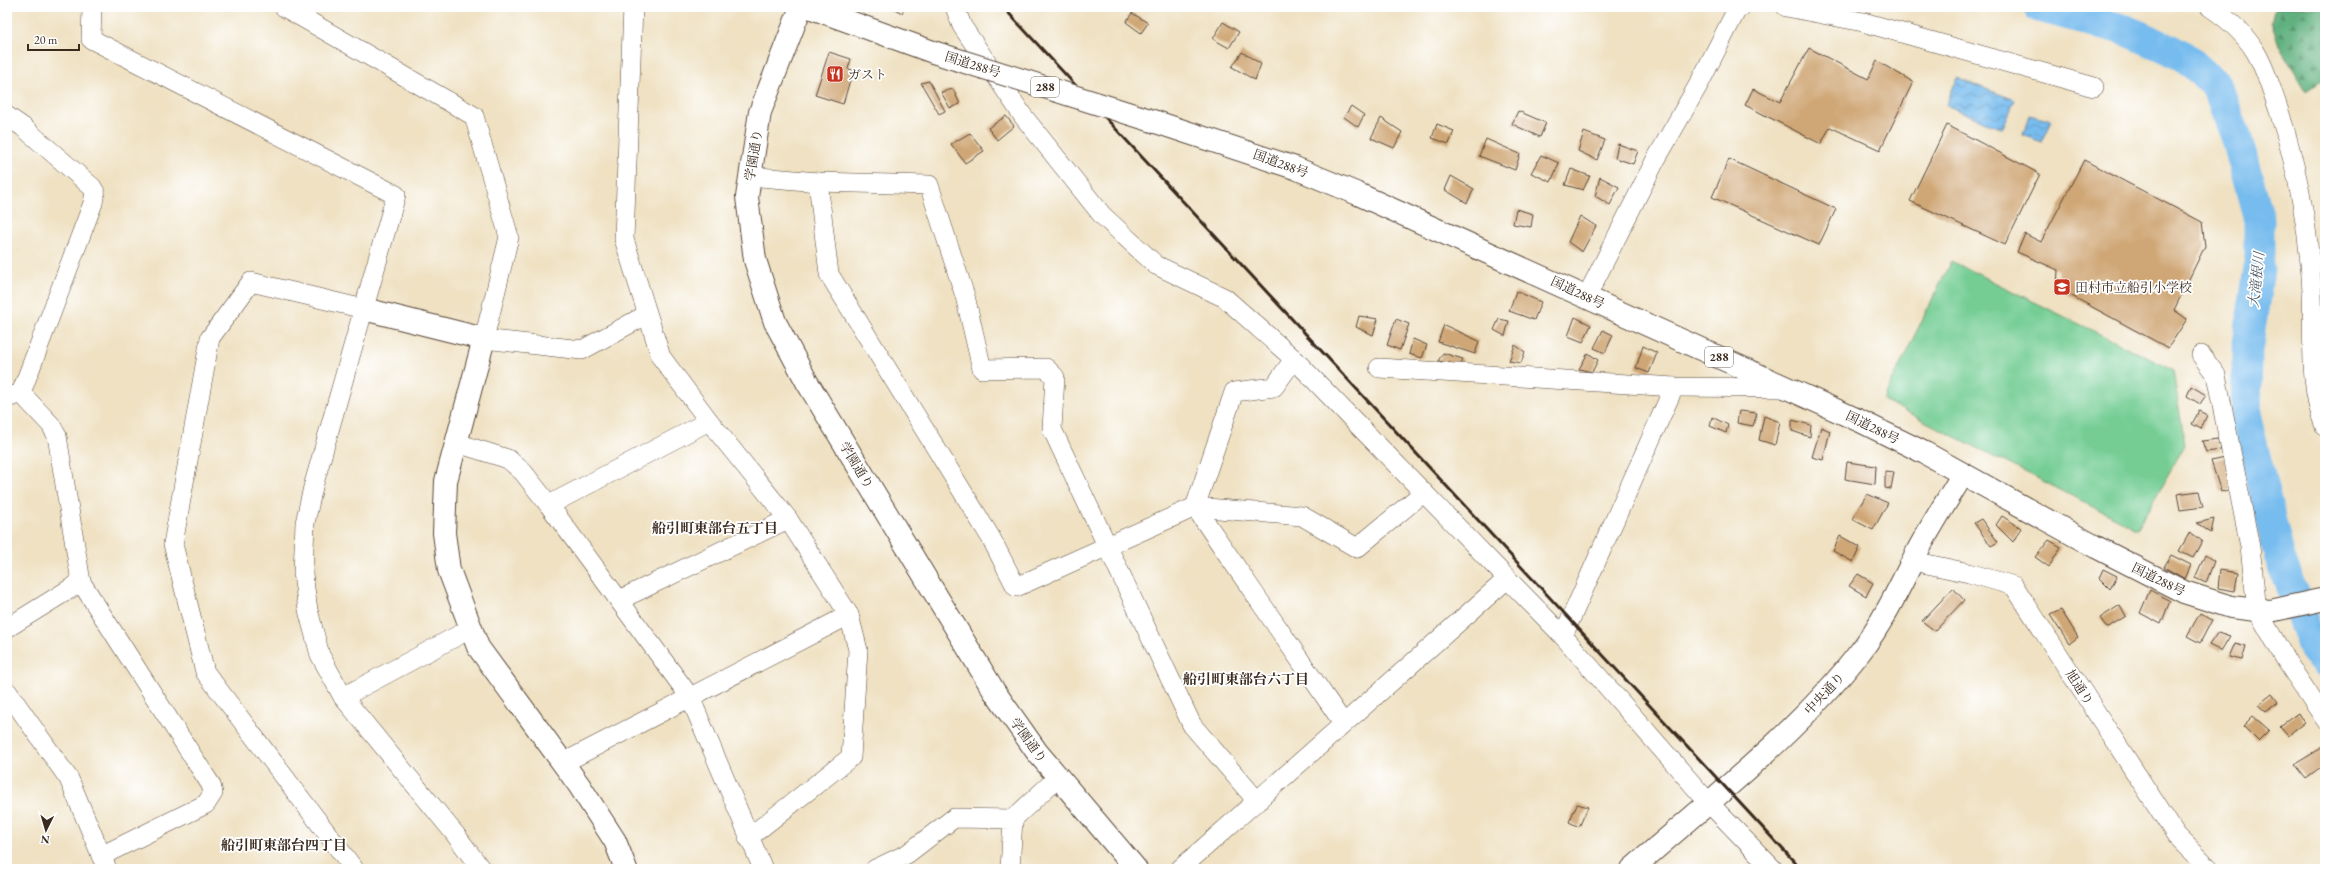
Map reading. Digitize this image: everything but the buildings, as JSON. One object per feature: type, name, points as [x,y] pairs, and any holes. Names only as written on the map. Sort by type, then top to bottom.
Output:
[{"type":"main road","name":"学園通り","points":[[801,7],[760,112],[747,197],[755,260],[775,322],[807,382],[994,691],[1036,752],[1136,869]]},
{"type":"main road","name":"国道288号","points":[[809,7],[933,52],[1156,122],[1295,168],[1587,296],[1919,449],[2101,550],[2184,592],[2231,607],[2263,610],[2325,599]]},
{"type":"main road","points":[[364,309],[484,339],[458,443],[446,481],[444,533],[449,570],[478,648],[563,763],[615,841],[626,869]]},
{"type":"main road","name":"中央通り","points":[[1632,869],[1764,753],[1835,682],[1865,645],[1964,474]]},
{"type":"street","points":[[92,7],[92,39],[396,196],[312,487],[306,523],[303,574],[308,610],[320,656],[343,697],[455,834],[481,869]]},
{"type":"street","points":[[284,7],[474,116],[509,237],[484,339],[582,350],[646,315]]},
{"type":"street","points":[[633,7],[624,239],[646,315],[661,357],[709,421],[788,519],[849,615],[858,650],[851,757],[748,838]]},
{"type":"street","points":[[956,7],[962,26],[1023,116],[1102,215],[1156,265],[1225,298],[1294,359],[1506,580],[1563,636],[1708,802],[1773,869]]},
{"type":"street","points":[[1587,296],[1655,161],[1700,82],[1736,11],[1741,7]]},
{"type":"street","points":[[1786,7],[1863,22],[2094,88]]},
{"type":"street","points":[[2210,7],[2239,29],[2255,52],[2271,86],[2293,156],[2306,221],[2312,293],[2314,382],[2318,411],[2325,427]]},
{"type":"street","points":[[7,116],[35,137],[92,187],[95,192],[93,203],[14,395],[50,425],[57,436],[81,582],[211,785],[213,793],[206,804],[104,863],[69,779],[7,691]]},
{"type":"street","points":[[749,176],[818,182],[929,184],[965,296],[982,369],[1046,368],[1055,377],[1052,429],[1192,726],[1258,802]]},
{"type":"street","points":[[818,182],[829,274],[991,538],[1016,587],[1107,545],[1195,507],[1302,516],[1357,548],[1423,493]]},
{"type":"street","points":[[354,869],[205,672],[173,544],[210,338],[251,282],[364,309]]},
{"type":"street","points":[[2201,354],[2216,375],[2263,610],[2287,662],[2325,719]]},
{"type":"street","points":[[1195,507],[1234,392],[1274,387],[1294,359]]},
{"type":"street","points":[[1379,368],[1674,387],[1788,388]]},
{"type":"street","points":[[1563,636],[1674,387]]},
{"type":"street","points":[[549,505],[709,421]]},
{"type":"street","points":[[458,443],[508,459],[523,472],[549,505],[690,698],[748,838],[763,869]]},
{"type":"street","points":[[1195,507],[1343,723]]},
{"type":"street","points":[[619,600],[788,519]]},
{"type":"street","name":"旭通り","points":[[1913,561],[1969,573],[2014,586],[2176,835],[2210,869]]},
{"type":"street","points":[[1180,869],[1258,802],[1343,723],[1506,580]]},
{"type":"street","points":[[7,628],[81,582]]},
{"type":"street","points":[[563,763],[849,615]]},
{"type":"street","points":[[343,697],[470,629]]},
{"type":"street","points":[[1010,869],[1013,819],[1057,778]]},
{"type":"street","points":[[875,869],[906,854],[954,818],[1013,819]]},
{"type":"green space","points":[[2275,7],[2325,7],[2325,78],[2307,92],[2279,46],[2271,22]]},
{"type":"green space","points":[[1951,261],[2173,370],[2185,445],[2137,529],[1883,400]]},
{"type":"water","points":[[1957,78],[2015,100],[2002,129],[1946,105]]},
{"type":"water","points":[[2029,115],[2052,121],[2042,142],[2023,135]]},
{"type":"waterway","name":"大滝根川","points":[[2039,7],[2126,30],[2184,56],[2216,85],[2236,136],[2259,219],[2259,269],[2247,351],[2246,419],[2279,555],[2314,650],[2325,663]]},
{"type":"railway","points":[[1003,7],[1801,869]]},
{"type":"place","name":"ガスト","points":[[835,74]]},
{"type":"place","name":"田村市立船引小学校","points":[[2062,287]]},
{"type":"district","name":"船引町東部台五丁目","points":[[715,528]]},
{"type":"district","name":"船引町東部台六丁目","points":[[1246,679]]},
{"type":"district","name":"船引町東部台四丁目","points":[[284,845]]}]
